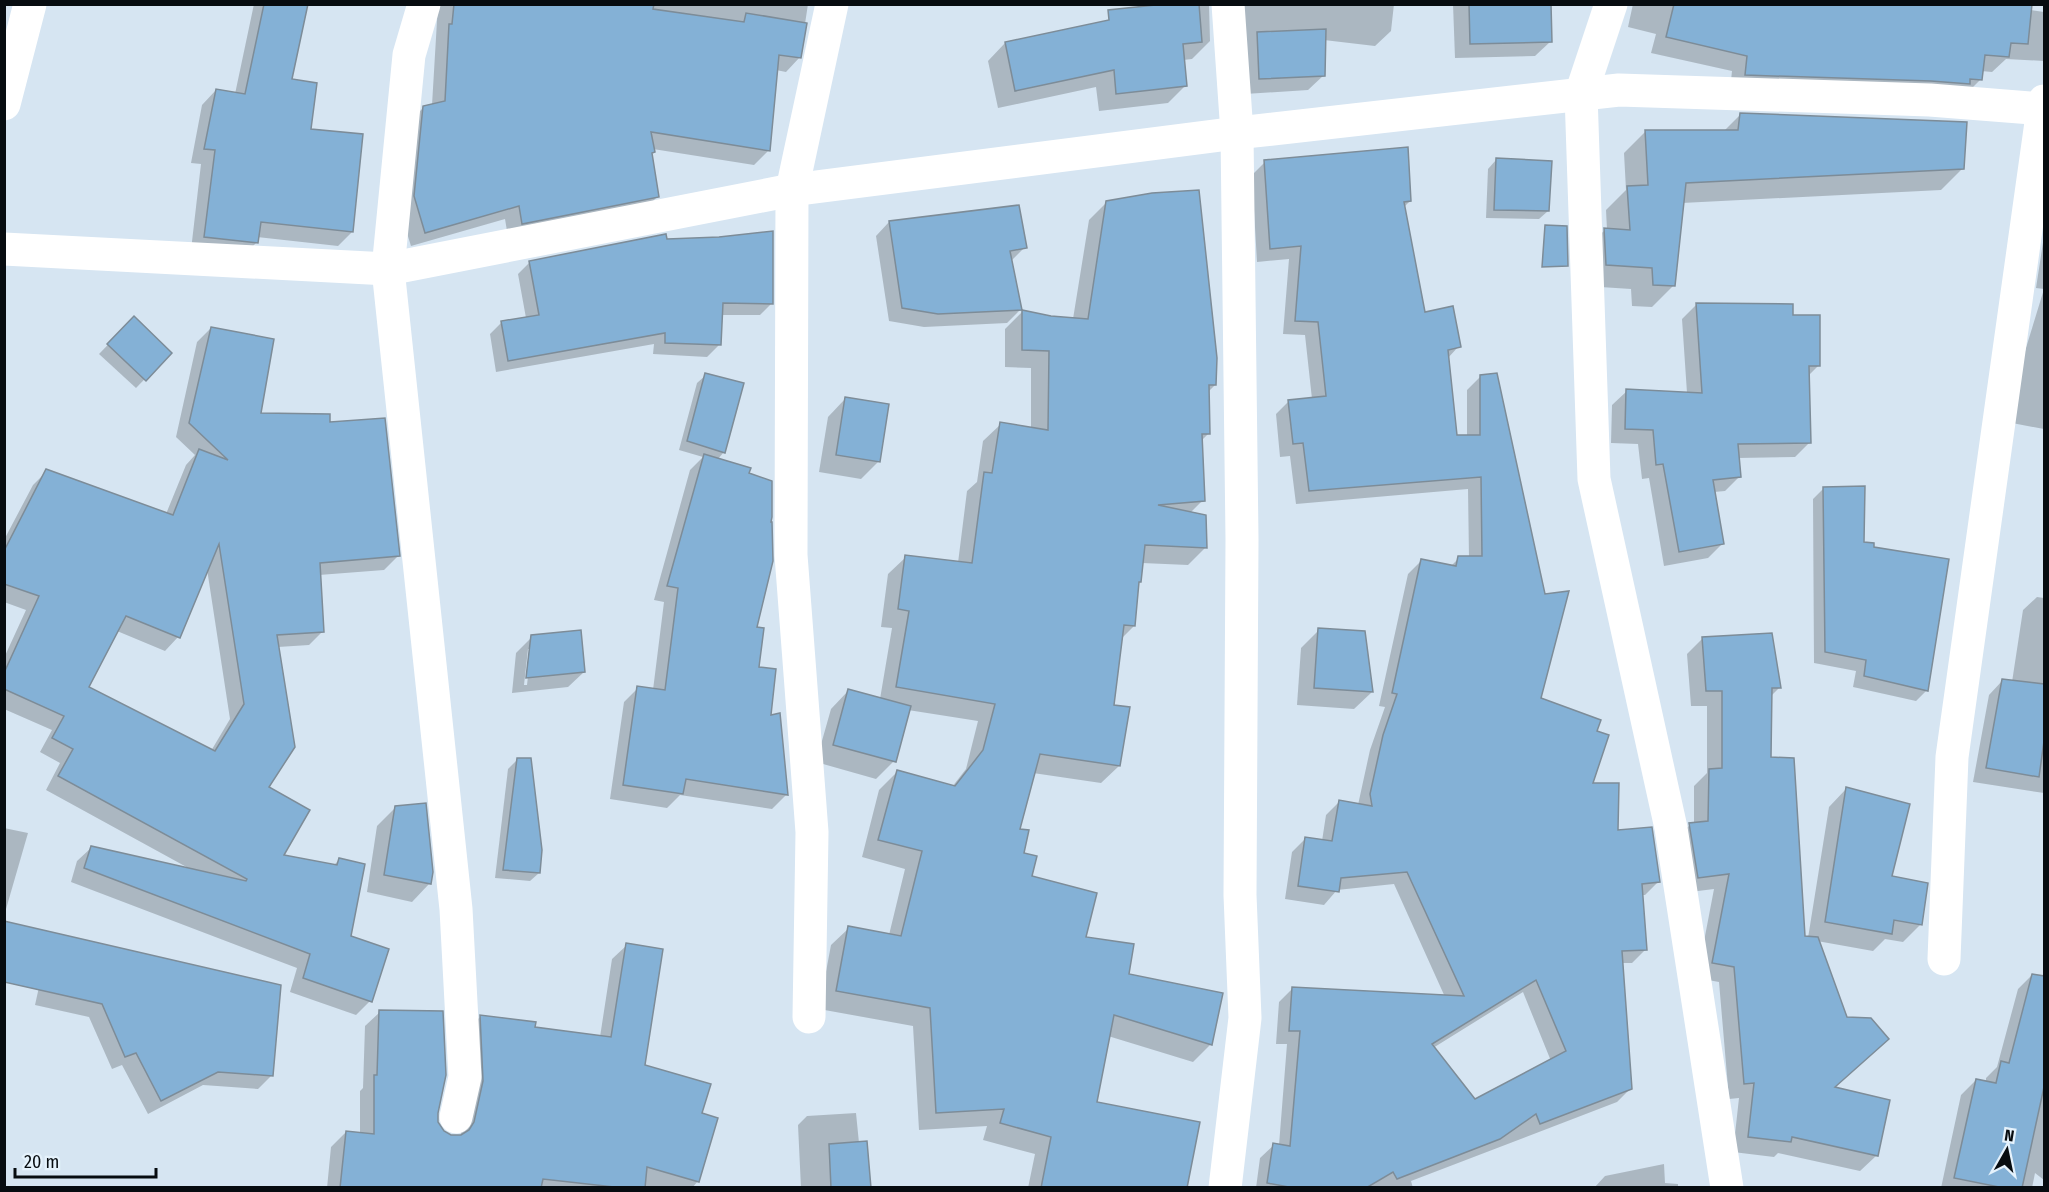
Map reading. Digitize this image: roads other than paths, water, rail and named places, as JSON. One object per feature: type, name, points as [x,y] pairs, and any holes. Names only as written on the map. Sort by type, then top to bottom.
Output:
[{"type":"street","points":[[4,104],[30,4]]},
{"type":"street","points":[[424,4],[409,54],[388,269],[456,909],[465,1077],[456,1117]]},
{"type":"street","points":[[809,1017],[812,832],[791,555],[792,190],[832,4]]},
{"type":"street","points":[[1225,1188],[1245,1018],[1240,896],[1242,539],[1237,132],[1228,4]]},
{"type":"street","points":[[1611,4],[1581,94],[1594,479],[1671,828],[1727,1188]]},
{"type":"street","points":[[4,249],[388,269],[792,190],[1237,132],[1618,90],[1918,99],[2044,106],[1952,757],[1944,959]]}]
